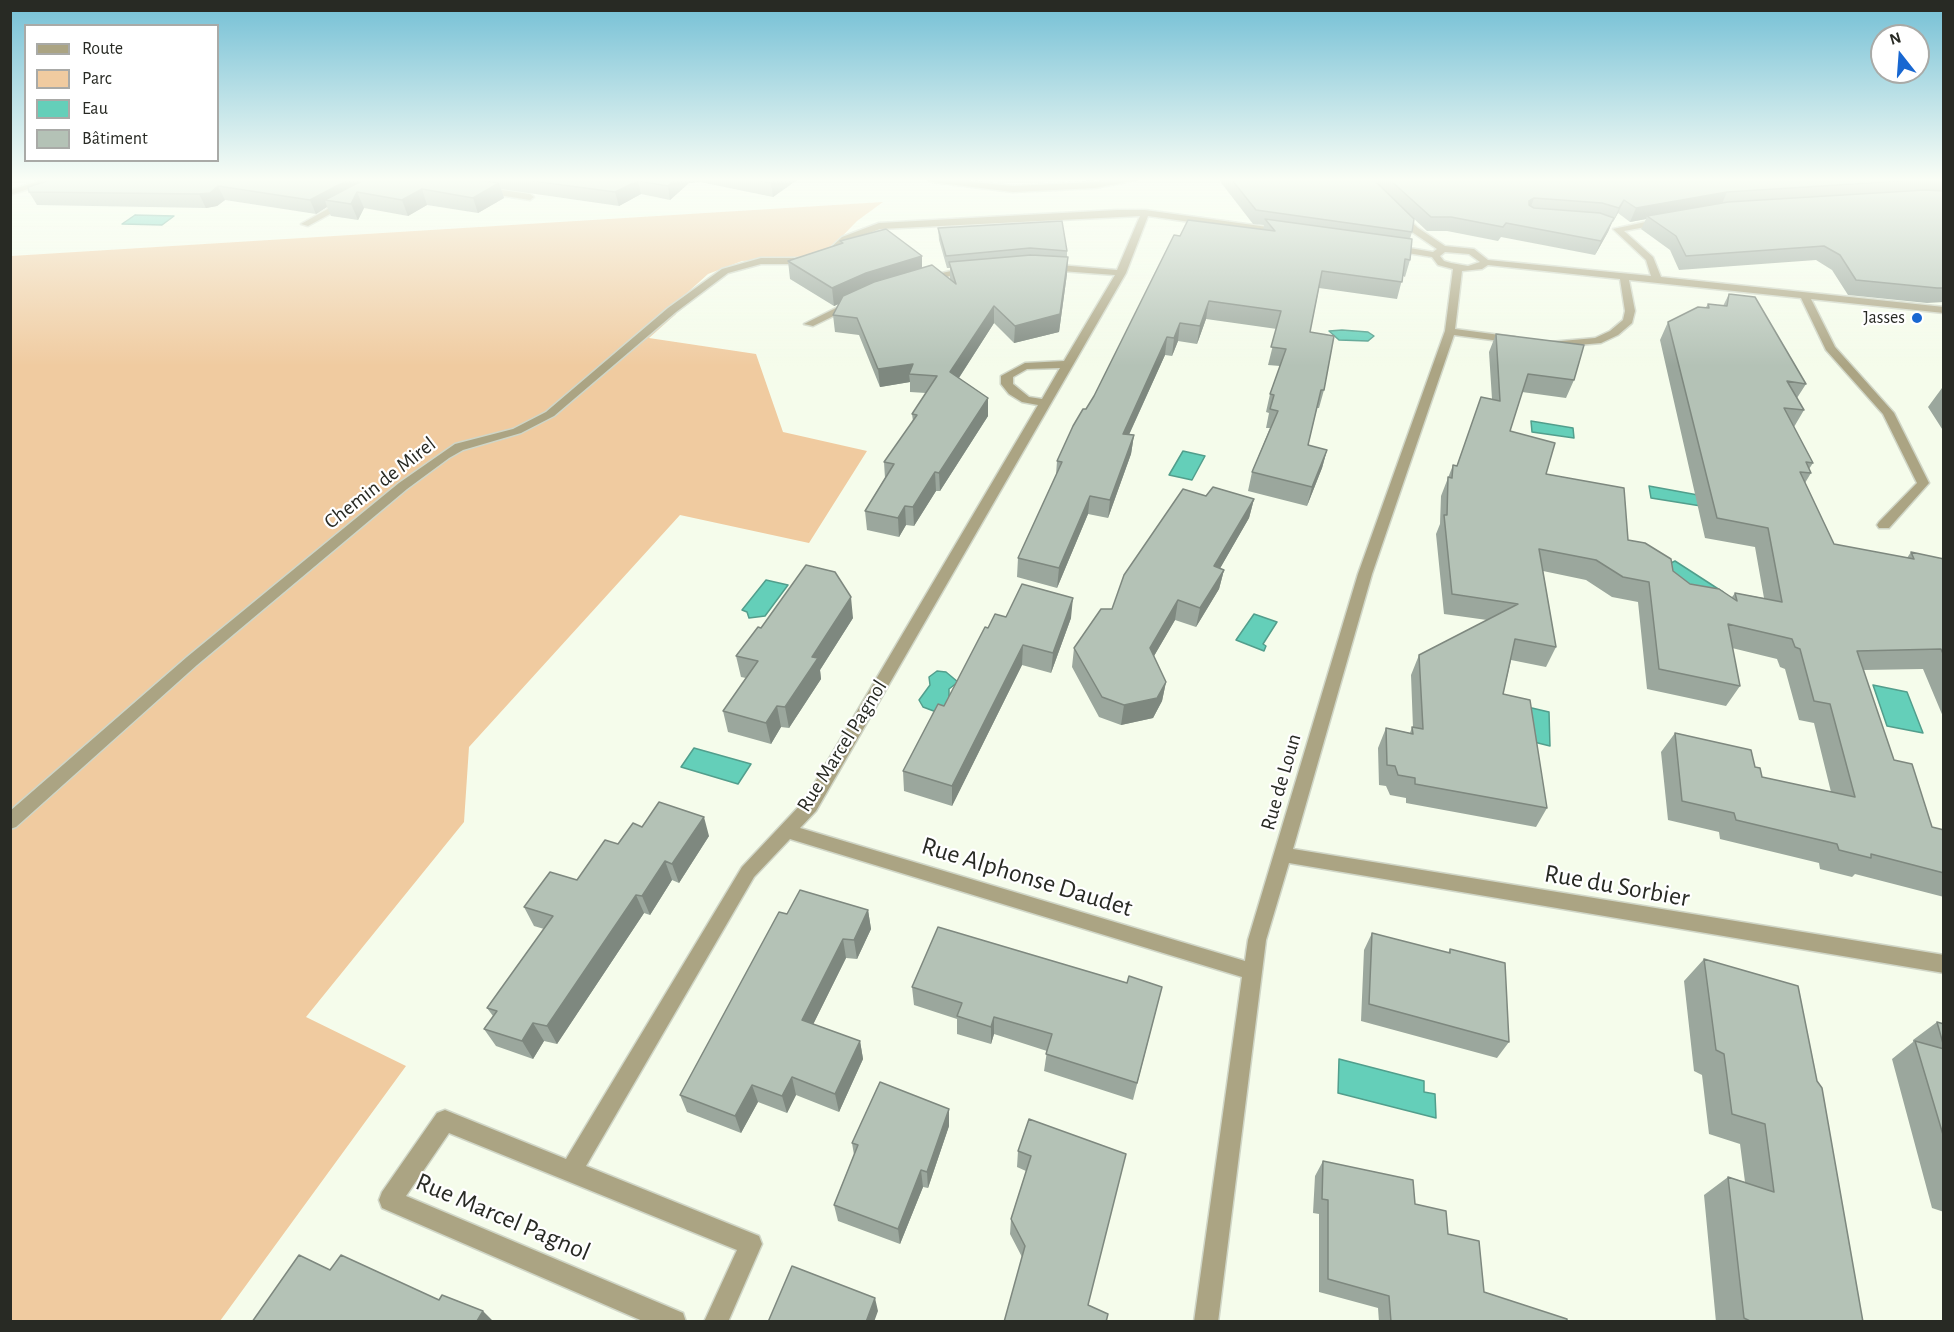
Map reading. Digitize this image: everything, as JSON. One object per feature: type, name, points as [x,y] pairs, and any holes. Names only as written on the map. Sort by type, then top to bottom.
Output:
[{"type":"street","name":"Chemin de Mirel","points":[[10,822],[192,662],[445,454],[459,447],[517,431],[550,414],[672,310],[725,271],[761,261],[818,258],[836,249],[842,242]]},
{"type":"street","name":"Rue Marcel Pagnol","points":[[570,1172],[748,872],[810,806],[1121,273],[1133,242]]},
{"type":"street","points":[[1428,242],[1439,252],[1441,262],[1458,268],[1476,268],[1485,262],[1944,310]]},
{"type":"street","points":[[1631,242],[1650,259],[1657,280]]},
{"type":"street","points":[[1381,246],[1439,252],[1471,251],[1483,258],[1485,262]]},
{"type":"street","points":[[1040,267],[1121,273]]},
{"type":"street","points":[[912,281],[980,268]]},
{"type":"street","name":"Rue de Loun","points":[[1206,1322],[1257,940],[1365,574],[1450,331],[1458,268]]},
{"type":"street","points":[[1543,343],[1597,341],[1614,333],[1628,321],[1630,311],[1624,277]]},
{"type":"street","points":[[1804,294],[1830,348],[1888,413],[1923,483],[1884,525]]},
{"type":"street","points":[[809,324],[862,299]]},
{"type":"street","points":[[1450,331],[1531,342]]},
{"type":"street","points":[[1045,403],[1026,400],[1013,392],[1007,384],[1006,376],[1025,366],[1068,364]]},
{"type":"street","name":"Rue Alphonse Daudet","points":[[786,831],[1253,972]]},
{"type":"street","name":"Rue du Sorbier","points":[[1283,855],[1944,964]]},
{"type":"street","name":"Rue Marcel Pagnol","points":[[674,1322],[390,1200],[445,1121],[751,1244],[716,1322]]},
{"type":"green space","points":[[234,242],[837,242],[827,252],[799,258],[742,261],[708,274],[666,312],[676,314],[649,338],[756,354],[783,432],[867,451],[809,543],[680,515],[469,747],[464,822],[306,1017],[406,1066],[220,1321],[11,1322],[11,256]]},
{"type":"water","points":[[1329,331],[1368,332],[1374,336],[1368,341],[1339,340]]},
{"type":"water","points":[[1531,421],[1573,428],[1574,438],[1532,432]]},
{"type":"water","points":[[1183,451],[1205,456],[1192,480],[1169,475]]},
{"type":"water","points":[[1649,486],[1698,495],[1701,506],[1651,498]]},
{"type":"water","points":[[1675,561],[1723,592],[1705,600],[1658,569]]},
{"type":"water","points":[[766,580],[788,585],[765,616],[749,618],[747,612],[742,610]]},
{"type":"water","points":[[1254,614],[1277,622],[1263,644],[1266,646],[1264,651],[1236,640]]},
{"type":"water","points":[[937,671],[946,672],[958,682],[949,689],[949,705],[939,713],[923,707],[919,700],[930,685],[929,677]]},
{"type":"water","points":[[1873,685],[1907,692],[1923,733],[1887,726]]},
{"type":"water","points":[[1519,705],[1549,712],[1550,746],[1518,738]]},
{"type":"water","points":[[694,748],[751,764],[738,784],[681,767]]},
{"type":"water","points":[[1339,1059],[1424,1081],[1424,1092],[1435,1094],[1436,1118],[1338,1093]]},
{"type":"building","points":[[904,242],[922,256],[866,273],[832,288],[788,261],[843,243]]},
{"type":"building","points":[[942,242],[1066,242],[1067,251],[1030,248],[946,256]]},
{"type":"building","points":[[1170,242],[1412,242],[1410,260],[1405,259],[1402,282],[1322,271],[1310,332],[1334,336],[1324,390],[1321,390],[1308,445],[1327,450],[1312,487],[1252,472],[1278,411],[1270,409],[1274,395],[1270,394],[1286,349],[1271,347],[1281,311],[1209,301],[1200,326],[1180,323],[1174,338],[1167,337],[1123,434],[1134,435],[1110,500],[1090,496],[1059,568],[1018,558],[1062,462],[1057,461],[1073,426],[1094,396]]},
{"type":"building","points":[[1679,242],[1944,242],[1944,288],[1856,280],[1840,255],[1824,246],[1686,256]]},
{"type":"building","points":[[1031,255],[1068,257],[1060,314],[1015,326],[994,306],[950,372],[988,398],[939,473],[935,472],[913,507],[905,506],[898,518],[865,511],[894,464],[884,462],[917,415],[912,414],[937,376],[909,374],[913,364],[878,369],[857,318],[833,315],[843,296],[874,282],[932,265],[956,284],[949,262]]},
{"type":"building","points":[[1729,294],[1755,297],[1806,384],[1787,381],[1804,410],[1784,408],[1813,463],[1806,462],[1811,473],[1800,472],[1834,544],[1914,559],[1911,552],[1944,559],[1944,656],[1941,649],[1857,651],[1894,760],[1912,764],[1932,827],[1944,830],[1944,873],[1871,854],[1871,858],[1839,850],[1837,844],[1736,820],[1734,813],[1682,801],[1675,733],[1751,750],[1755,767],[1760,768],[1762,777],[1855,797],[1830,704],[1814,701],[1800,649],[1795,647],[1792,639],[1728,624],[1740,686],[1659,669],[1649,582],[1623,577],[1596,560],[1539,549],[1556,647],[1515,639],[1503,694],[1530,700],[1547,808],[1415,784],[1415,778],[1398,775],[1395,766],[1387,765],[1386,728],[1413,734],[1412,727],[1423,729],[1419,655],[1518,604],[1452,594],[1444,515],[1447,515],[1448,477],[1452,478],[1453,465],[1457,466],[1481,397],[1500,401],[1496,334],[1584,345],[1574,380],[1528,374],[1510,431],[1555,443],[1546,474],[1624,488],[1628,540],[1645,543],[1671,559],[1673,571],[1690,584],[1719,589],[1737,601],[1735,593],[1782,602],[1768,528],[1717,518],[1668,322],[1698,307],[1709,308],[1708,304],[1727,306]]},
{"type":"building","points":[[1213,487],[1254,499],[1214,566],[1224,570],[1200,608],[1178,600],[1150,648],[1166,682],[1157,698],[1124,705],[1102,697],[1074,648],[1101,609],[1112,609],[1124,575],[1183,489],[1206,496]]},
{"type":"building","points":[[806,565],[835,572],[851,597],[812,657],[818,658],[785,707],[777,706],[766,723],[723,711],[758,661],[736,656],[758,627],[761,628]]},
{"type":"building","points":[[1022,584],[1073,598],[1053,653],[1023,645],[952,786],[903,771],[938,704],[944,706],[985,627],[988,628],[995,614],[1006,617]]},
{"type":"building","points":[[659,802],[704,817],[672,864],[665,861],[642,896],[636,895],[547,1026],[533,1023],[522,1041],[484,1029],[497,1011],[487,1008],[553,916],[524,907],[550,872],[577,880],[605,840],[618,844],[633,823],[642,827]]},
{"type":"building","points":[[800,890],[868,910],[854,940],[843,939],[802,1020],[860,1041],[835,1094],[792,1077],[782,1096],[752,1085],[735,1116],[680,1095],[779,912],[787,914]]},
{"type":"building","points":[[938,927],[1127,983],[1129,976],[1162,987],[1137,1083],[1046,1054],[1052,1034],[994,1017],[991,1027],[957,1016],[962,1003],[912,987]]},
{"type":"building","points":[[1372,933],[1450,953],[1450,949],[1505,963],[1509,1042],[1369,1004]]},
{"type":"building","points":[[1704,959],[1798,986],[1817,1081],[1822,1088],[1863,1322],[1752,1322],[1744,1318],[1728,1177],[1774,1192],[1765,1124],[1732,1114],[1724,1054],[1716,1050]]},
{"type":"building","points":[[1937,1022],[1944,1024],[1944,1047]]},
{"type":"building","points":[[1915,1041],[1944,1049],[1944,1138]]},
{"type":"building","points":[[880,1082],[949,1109],[927,1172],[921,1170],[898,1229],[834,1205],[858,1145],[852,1143]]},
{"type":"building","points":[[1029,1119],[1126,1154],[1088,1305],[1108,1314],[1106,1322],[1004,1322],[1025,1246],[1011,1219],[1031,1156],[1018,1151]]},
{"type":"building","points":[[1323,1161],[1413,1180],[1415,1204],[1446,1211],[1448,1234],[1479,1241],[1484,1292],[1567,1319],[1567,1322],[1391,1322],[1389,1296],[1328,1279],[1328,1200],[1322,1199]]},
{"type":"building","points":[[299,1255],[330,1270],[341,1255],[439,1300],[442,1295],[483,1311],[478,1322],[252,1322]]},
{"type":"building","points":[[792,1266],[875,1298],[866,1322],[768,1322]]},
{"type":"place","name":"Jasses","points":[[1917,318]]}]
